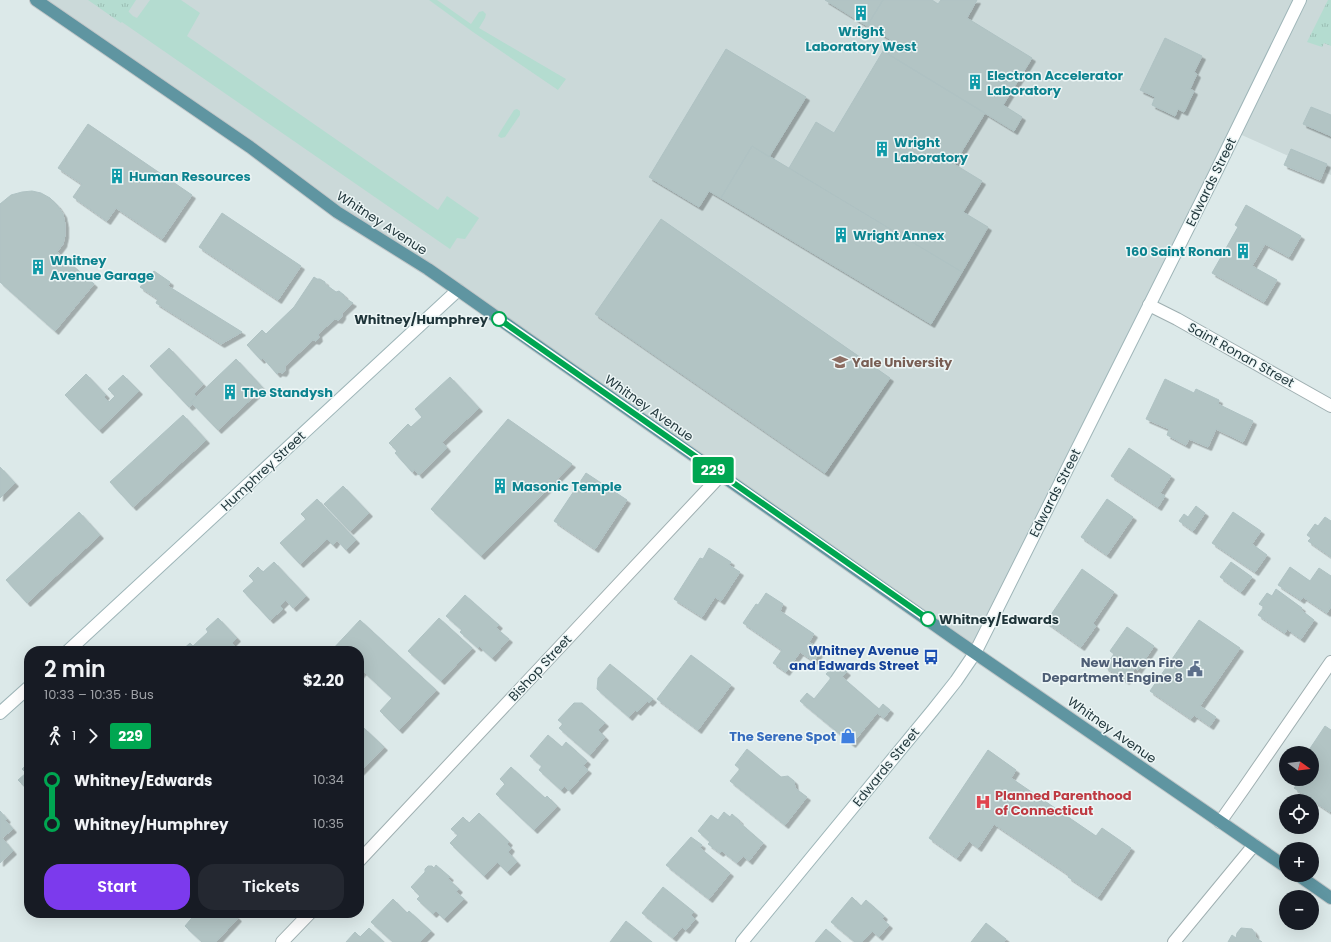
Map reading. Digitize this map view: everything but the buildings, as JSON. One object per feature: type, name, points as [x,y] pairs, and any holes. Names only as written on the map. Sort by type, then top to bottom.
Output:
[{"type":"main road","name":"Whitney Avenue","points":[[36,0],[250,147],[337,212],[428,269],[975,653],[1279,862]]},
{"type":"main road","points":[[1308,882],[1331,898]]},
{"type":"street","name":"Edwards Street","points":[[742,942],[933,710],[956,681],[975,653],[1300,0]]},
{"type":"street","name":"Humphrey Street","points":[[73,646],[458,290]]},
{"type":"street","name":"Saint Ronan Street","points":[[1149,305],[1177,319],[1331,406]]},
{"type":"street","name":"Bishop Street","points":[[364,855],[721,475]]},
{"type":"street","points":[[1220,822],[1331,662]]},
{"type":"street","points":[[0,713],[24,691]]},
{"type":"street","points":[[1174,942],[1254,845]]},
{"type":"street","points":[[282,942],[305,918]]},
{"type":"shaded area","name":"Yale University","points":[[36,0],[1331,0],[1331,175],[1235,132],[975,653]]},
{"type":"green space","points":[[88,0],[136,0],[121,23]]},
{"type":"green space","points":[[90,0],[126,9],[137,18],[150,0],[181,0],[200,13],[187,36],[438,210],[447,196],[479,218],[465,239],[457,238],[450,249]]},
{"type":"green space","points":[[429,0],[437,0],[471,24],[479,12],[483,11],[486,14],[479,28],[566,79],[558,90]]},
{"type":"green space","points":[[1328,0],[1331,0],[1331,46],[1324,43],[1322,47],[1307,42]]},
{"type":"green space","points":[[517,109],[520,111],[520,115],[505,137],[501,138],[498,136],[500,132],[514,110]]},
{"type":"bus line","name":"229","points":[[499,319],[928,619]]},
{"type":"place","name":"Wright Laboratory West","points":[[861,13]]},
{"type":"place","name":"Electron Accelerator Laboratory","points":[[975,82]]},
{"type":"place","name":"Wright Laboratory","points":[[882,149]]},
{"type":"place","name":"Human Resources","points":[[117,176]]},
{"type":"place","name":"Wright Annex","points":[[841,235]]},
{"type":"place","name":"160 Saint Ronan","points":[[1243,251]]},
{"type":"place","name":"Whitney Avenue Garage","points":[[38,267]]},
{"type":"place","name":"Whitney/Humphrey","points":[[499,319]]},
{"type":"place","name":"Yale University","points":[[840,362]]},
{"type":"place","name":"The Standysh","points":[[230,392]]},
{"type":"place","name":"Masonic Temple","points":[[500,486]]},
{"type":"place","name":"Whitney/Edwards","points":[[928,619]]},
{"type":"place","name":"Whitney Avenue and Edwards Street","points":[[931,657]]},
{"type":"place","name":"New Haven Fire Department Engine 8","points":[[1195,669]]},
{"type":"place","name":"The Serene Spot","points":[[848,736]]},
{"type":"place","name":"Planned Parenthood of Connecticut","points":[[983,802]]}]
